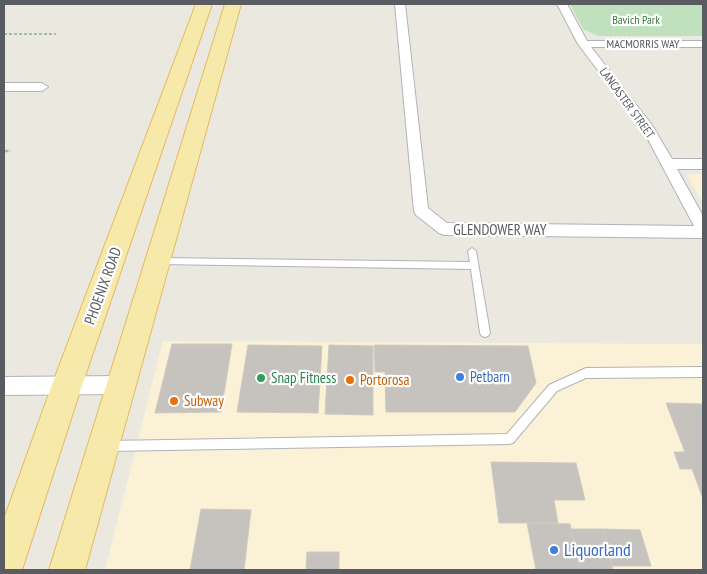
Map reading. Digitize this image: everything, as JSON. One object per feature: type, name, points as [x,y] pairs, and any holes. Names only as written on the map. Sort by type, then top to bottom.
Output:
[{"type":"main road","name":"PHOENIX ROAD","points":[[4,570],[67,385],[204,4]]},
{"type":"main road","points":[[67,570],[233,4]]},
{"type":"main road","points":[[157,136],[195,135]]},
{"type":"street","name":"GLENDOWER WAY","points":[[400,4],[421,211],[444,229],[703,230]]},
{"type":"street","name":"LANCASTER STREET","points":[[562,4],[583,44],[648,128],[703,230]]},
{"type":"street","name":"MACMORRIS WAY","points":[[583,44],[703,44]]},
{"type":"street","points":[[4,87],[42,87]]},
{"type":"street","points":[[667,164],[703,164]]},
{"type":"street","points":[[4,386],[121,385]]},
{"type":"lane","points":[[472,251],[485,332]]},
{"type":"lane","points":[[158,261],[473,266]]},
{"type":"lane","points":[[102,446],[509,439],[553,388],[586,373],[703,372]]},
{"type":"path","points":[[4,34],[56,34]]},
{"type":"path","points":[[4,151],[11,151]]},
{"type":"shaded area","points":[[703,174],[703,203],[687,175]]},
{"type":"shaded area","points":[[163,341],[703,344],[703,570],[105,570]]},
{"type":"green space","name":"Bavich Park","points":[[570,4],[703,4],[703,36],[598,36],[583,29]]},
{"type":"building","points":[[172,344],[232,344],[221,412],[155,413]]},
{"type":"building","points":[[248,345],[322,346],[318,413],[237,412]]},
{"type":"building","name":"Portorosa","points":[[329,345],[373,346],[373,415],[325,414]]},
{"type":"building","name":"Petbarn","points":[[374,345],[528,346],[536,383],[515,412],[386,412],[385,372],[375,372]]},
{"type":"building","points":[[666,403],[703,404],[703,499],[692,469],[680,469],[674,452],[685,452]]},
{"type":"building","points":[[491,462],[576,463],[585,500],[554,500],[558,523],[499,523]]},
{"type":"building","points":[[201,509],[251,510],[244,570],[190,570]]},
{"type":"building","name":"Liquorland","points":[[527,523],[570,524],[580,570],[536,570]]},
{"type":"building","points":[[571,529],[603,529],[613,570],[580,570]]},
{"type":"building","points":[[603,529],[640,530],[651,566],[612,566]]},
{"type":"building","points":[[307,552],[339,552],[339,570],[306,570]]},
{"type":"place","name":"Petbarn","points":[[460,377]]},
{"type":"place","name":"Snap Fitness","points":[[261,378]]},
{"type":"place","name":"Portorosa","points":[[350,380]]},
{"type":"place","name":"Subway","points":[[174,401]]},
{"type":"place","name":"Liquorland","points":[[554,550]]}]
